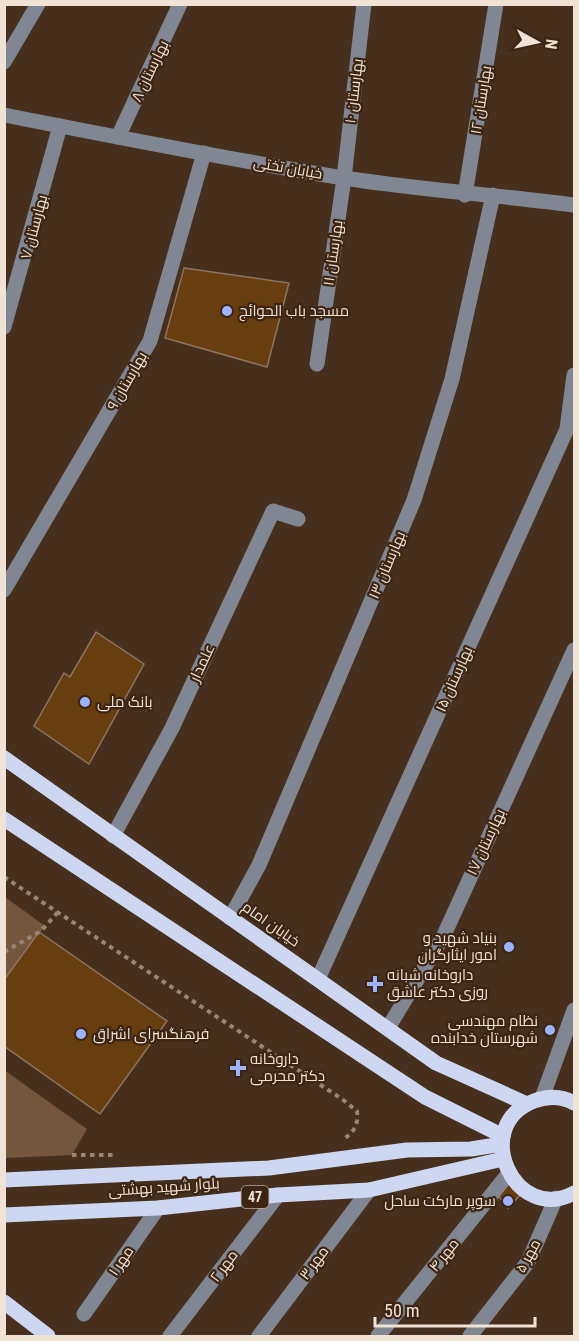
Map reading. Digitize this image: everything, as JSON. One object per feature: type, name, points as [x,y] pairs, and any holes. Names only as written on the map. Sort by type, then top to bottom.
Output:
[{"type":"main road","name":"خیابان امام","points":[[4,758],[436,1064],[526,1104]]},
{"type":"main road","points":[[4,819],[425,1097],[505,1153],[529,1193],[556,1198],[574,1193]]},
{"type":"main road","points":[[505,1153],[508,1123],[526,1104],[542,1098],[556,1097],[574,1103]]},
{"type":"main road","name":"بلوار شهید بهشتی","points":[[4,1180],[269,1168],[407,1150],[471,1149],[505,1153]]},
{"type":"main road","name":"بلوار شهید بهشتی","points":[[4,1215],[158,1208],[278,1195],[369,1190],[505,1153]]},
{"type":"main road","points":[[4,1302],[48,1336]]},
{"type":"street","points":[[4,62],[38,4]]},
{"type":"street","name":"بهارستان ۸","points":[[117,137],[180,4]]},
{"type":"street","name":"بهارستان ۱۰","points":[[344,178],[364,4]]},
{"type":"street","name":"بهارستان ۱۲","points":[[465,195],[496,4]]},
{"type":"street","name":"خیابان تختی","points":[[4,115],[344,178],[465,195],[493,195],[574,206]]},
{"type":"street","name":"بهارستان ۷","points":[[4,327],[60,126]]},
{"type":"street","name":"بهارستان ۹","points":[[4,590],[150,341],[204,153]]},
{"type":"street","name":"بهارستان ۱۱","points":[[317,364],[344,178]]},
{"type":"street","name":"بهارستان ۱۳","points":[[230,918],[259,864],[414,500],[452,379],[493,195]]},
{"type":"street","name":"بهارستان ۱۵","points":[[318,979],[567,429],[574,375]]},
{"type":"street","name":"علمدار","points":[[113,836],[172,728],[273,511],[298,519]]},
{"type":"street","name":"بهارستان ۱۷","points":[[388,1028],[444,935],[574,650]]},
{"type":"street","points":[[542,1098],[574,1010]]},
{"type":"street","name":"مهر ۴","points":[[378,1336],[505,1153]]},
{"type":"street","name":"مهر ۳","points":[[259,1336],[369,1190]]},
{"type":"street","name":"مهر ۲","points":[[170,1336],[278,1195]]},
{"type":"street","name":"مهر ۵","points":[[470,1336],[528,1262],[556,1198]]},
{"type":"street","name":"مهر ۱","points":[[84,1314],[158,1208]]},
{"type":"path","points":[[4,877],[342,1099],[357,1111],[358,1120],[354,1132],[340,1142]]},
{"type":"path","points":[[4,952],[41,931],[58,912]]},
{"type":"path","points":[[72,1155],[118,1155]]},
{"type":"shaded area","points":[[5,897],[45,926],[5,982]]},
{"type":"shaded area","points":[[4,1070],[87,1129],[72,1155],[5,1158]]},
{"type":"building","name":"مسجد باب الحوائج","points":[[184,268],[289,283],[267,367],[165,338]]},
{"type":"building","name":"بانک ملی","points":[[96,632],[144,664],[89,764],[34,726],[64,673],[70,677]]},
{"type":"building","name":"فرهنگسرای اشراق","points":[[39,932],[167,1021],[100,1114],[4,1046],[4,980]]},
{"type":"building","name":"سوپر مارکت ساحل","points":[[509,1182],[522,1193],[508,1208],[495,1192]]},
{"type":"place","name":"مسجد باب الحوائج","points":[[227,311]]},
{"type":"place","name":"بانک ملی","points":[[85,702]]},
{"type":"place","name":"بنیاد شهید و امور ایثارگران","points":[[509,947]]},
{"type":"place","name":"داروخانه شبانه روزی دکتر عاشق","points":[[375,984]]},
{"type":"place","name":"نظام مهندسی شهرستان خدابنده","points":[[550,1030]]},
{"type":"place","name":"فرهنگسرای اشراق","points":[[81,1034]]},
{"type":"place","name":"داروخانه دکتر محرمی","points":[[238,1068]]},
{"type":"place","name":"سوپر مارکت ساحل","points":[[508,1201]]}]
